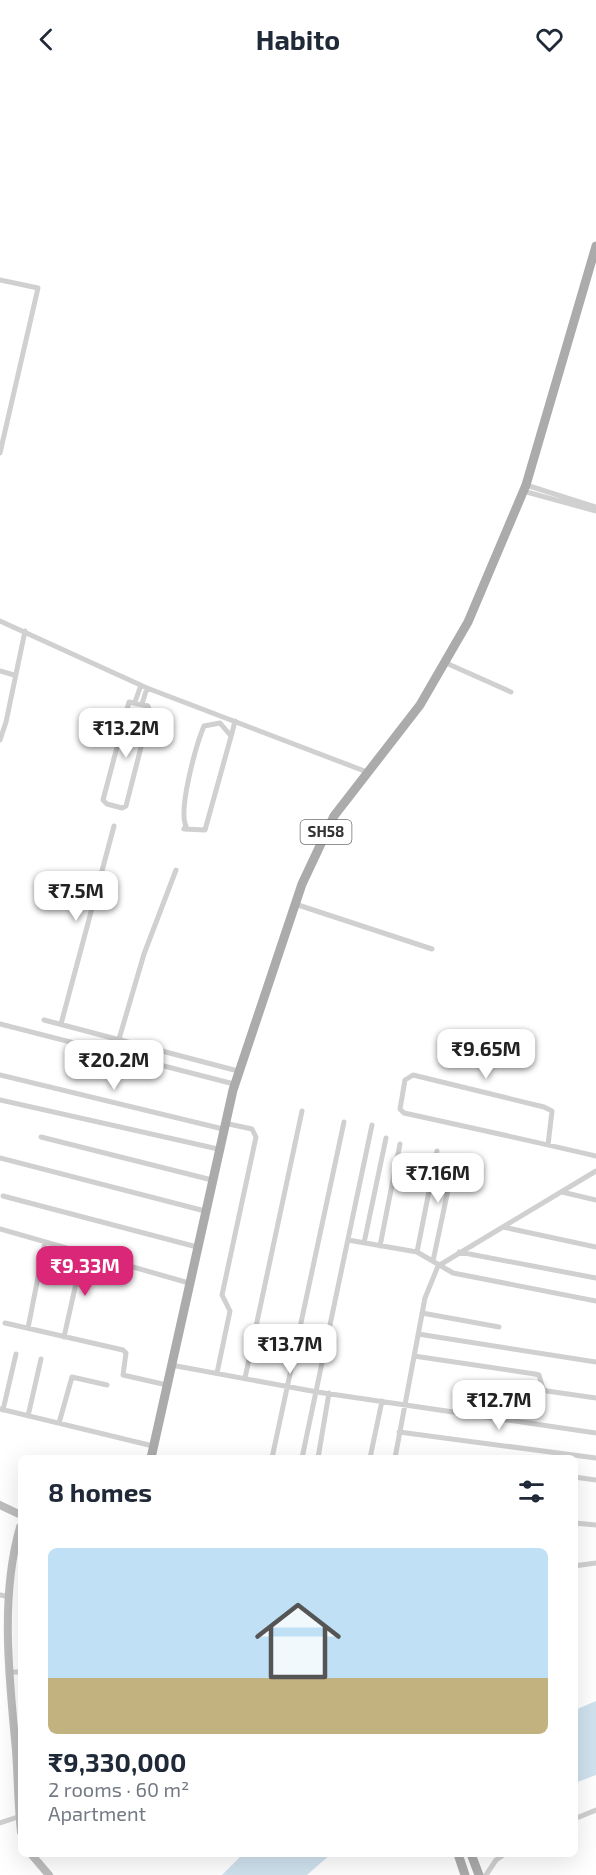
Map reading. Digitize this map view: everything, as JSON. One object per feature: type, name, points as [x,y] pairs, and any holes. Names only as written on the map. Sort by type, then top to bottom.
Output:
[{"type":"main road","name":"SH58","points":[[152,1455],[234,1084],[295,904],[316,850],[334,816],[420,705],[446,663],[490,573],[524,488],[596,246]]},
{"type":"main road","points":[[0,1505],[18,1514]]},
{"type":"main road","points":[[18,1535],[9,1555],[2,1595],[8,1672],[17,1719],[18,1751]]},
{"type":"main road","points":[[34,1857],[49,1875]]},
{"type":"main road","points":[[459,1857],[465,1875]]},
{"type":"main road","points":[[472,1857],[478,1872]]},
{"type":"street","points":[[0,280],[38,288],[0,453]]},
{"type":"street","points":[[524,488],[596,509]]},
{"type":"street","points":[[0,621],[147,688],[367,772]]},
{"type":"street","points":[[0,740],[25,631]]},
{"type":"street","points":[[446,663],[511,692]]},
{"type":"street","points":[[0,671],[14,675]]},
{"type":"street","points":[[139,703],[141,685]]},
{"type":"street","points":[[139,703],[147,688]]},
{"type":"street","points":[[129,702],[139,703],[148,706],[150,712],[126,806],[122,808],[107,804],[104,795],[126,707],[129,702]]},
{"type":"street","points":[[231,736],[220,723],[204,726],[190,776],[183,819],[186,826],[184,829],[204,831],[231,736],[235,721]]},
{"type":"street","points":[[61,1024],[114,826]]},
{"type":"street","points":[[119,1039],[144,954],[176,870]]},
{"type":"street","points":[[295,904],[432,949]]},
{"type":"street","points":[[44,1020],[238,1071]]},
{"type":"street","points":[[0,1024],[234,1084]]},
{"type":"street","points":[[0,1075],[224,1126],[252,1129],[256,1137],[222,1295],[230,1311],[217,1373]]},
{"type":"street","points":[[548,1146],[552,1112],[543,1107],[413,1075],[405,1080],[399,1103],[404,1113],[548,1146],[596,1156]]},
{"type":"street","points":[[0,1100],[218,1149]]},
{"type":"street","points":[[245,1378],[302,1111]]},
{"type":"street","points":[[273,1455],[344,1122]]},
{"type":"street","points":[[303,1455],[372,1125]]},
{"type":"street","points":[[41,1137],[212,1180]]},
{"type":"street","points":[[364,1243],[386,1138]]},
{"type":"street","points":[[380,1246],[400,1144]]},
{"type":"street","points":[[417,1252],[437,1151]]},
{"type":"street","points":[[395,1455],[422,1313],[436,1264],[455,1157]]},
{"type":"street","points":[[0,1158],[205,1211]]},
{"type":"street","points":[[436,1264],[596,1171]]},
{"type":"street","points":[[562,1192],[596,1200]]},
{"type":"street","points":[[3,1197],[197,1247]]},
{"type":"street","points":[[503,1227],[596,1246]]},
{"type":"street","points":[[0,1229],[189,1283]]},
{"type":"street","points":[[348,1240],[417,1252],[436,1264],[476,1279],[596,1301]]},
{"type":"street","points":[[28,1328],[45,1242]]},
{"type":"street","points":[[64,1337],[82,1252]]},
{"type":"street","points":[[459,1252],[596,1278]]},
{"type":"street","points":[[422,1313],[499,1327]]},
{"type":"street","points":[[5,1323],[123,1350],[126,1353],[123,1375],[167,1385]]},
{"type":"street","points":[[418,1334],[596,1362]]},
{"type":"street","points":[[16,1354],[2,1410],[153,1446]]},
{"type":"street","points":[[414,1356],[535,1374],[539,1376],[543,1389],[547,1391],[596,1398]]},
{"type":"street","points":[[28,1416],[41,1359]]},
{"type":"street","points":[[171,1365],[317,1392],[596,1433]]},
{"type":"street","points":[[59,1423],[72,1377],[107,1386]]},
{"type":"street","points":[[319,1455],[329,1393]]},
{"type":"street","points":[[371,1455],[382,1401]]},
{"type":"street","points":[[399,1432],[573,1455]]},
{"type":"street","points":[[578,1456],[596,1458]]},
{"type":"street","points":[[578,1478],[596,1480]]},
{"type":"street","points":[[578,1523],[596,1525]]},
{"type":"street","points":[[578,1565],[596,1563]]},
{"type":"street","points":[[8,1672],[18,1672]]},
{"type":"street","points":[[578,1818],[596,1810]]},
{"type":"street","points":[[0,1823],[18,1817]]},
{"type":"street","points":[[486,1875],[500,1857]]},
{"type":"water","points":[[596,1701],[596,1775],[578,1782],[578,1709]]},
{"type":"water","points":[[240,1857],[328,1857],[307,1875],[222,1875]]}]
